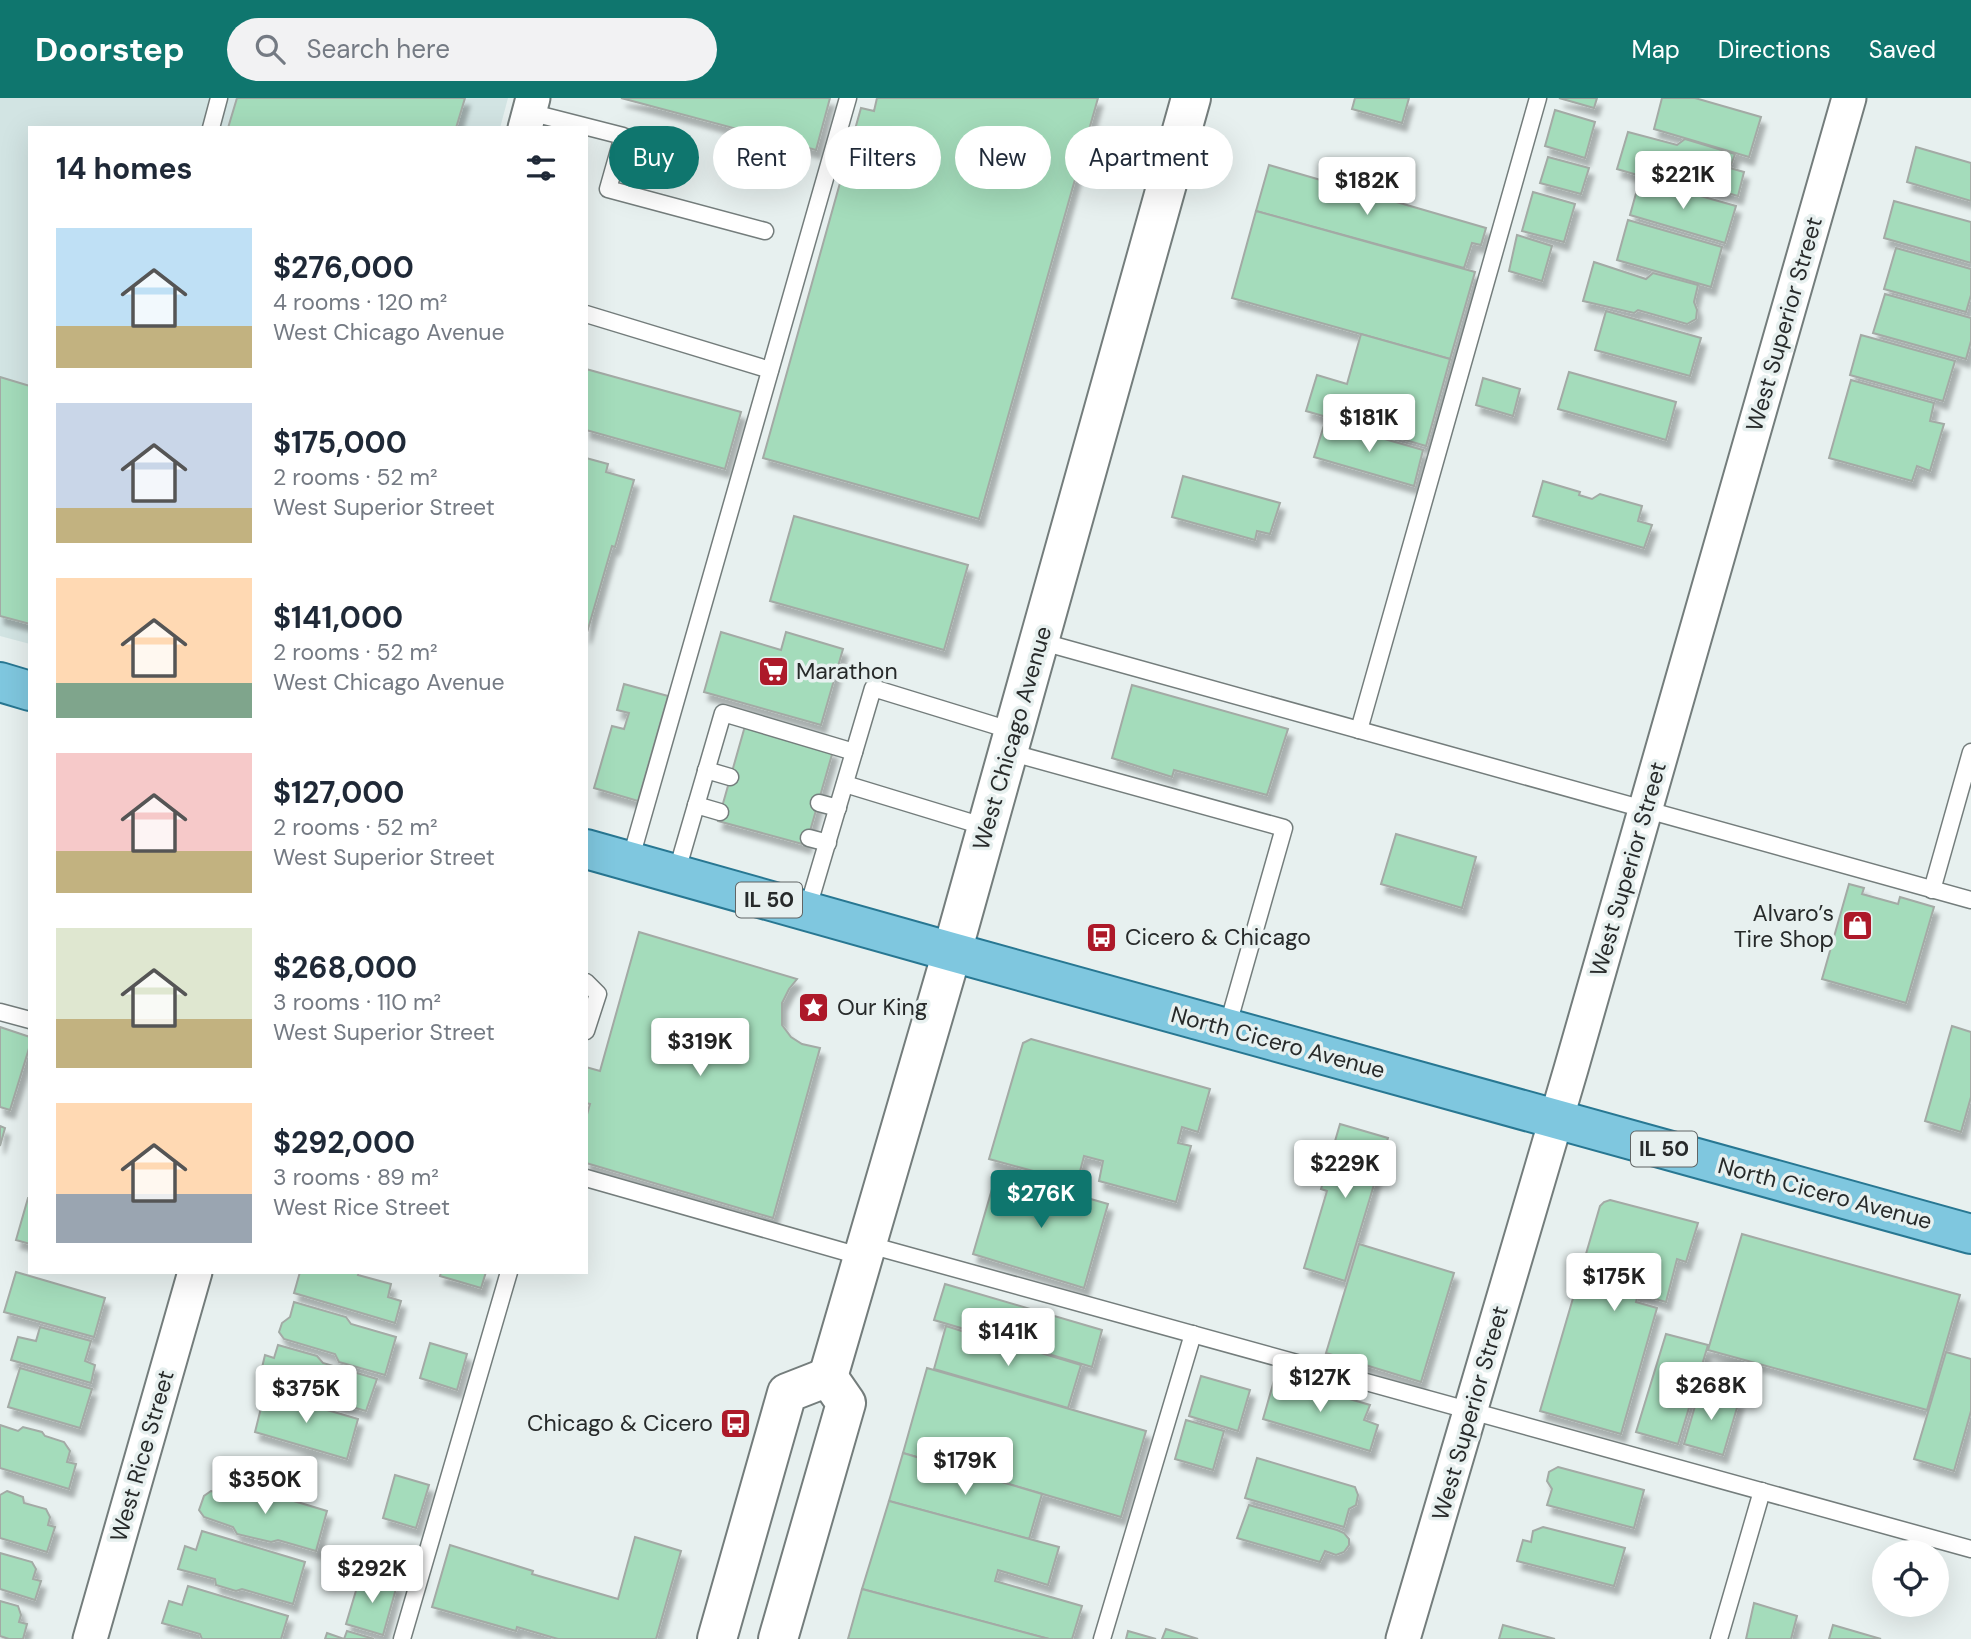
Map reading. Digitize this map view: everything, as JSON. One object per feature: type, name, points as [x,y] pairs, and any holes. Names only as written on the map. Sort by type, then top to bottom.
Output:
[{"type":"main road","name":"West Chicago Avenue","points":[[828,1377],[952,952],[1191,98]]},
{"type":"main road","points":[[0,682],[28,690]]},
{"type":"main road","name":"North Cicero Avenue","points":[[588,850],[1971,1234]]},
{"type":"main road","points":[[717,1639],[788,1392],[828,1377],[846,1403],[778,1639]]},
{"type":"street","name":"West Superior Street","points":[[1403,1639],[1556,1119],[1849,98]]},
{"type":"street","name":"West Rice Street","points":[[90,1639],[194,1274]]},
{"type":"lane","points":[[212,126],[219,98]]},
{"type":"lane","points":[[630,861],[848,98]]},
{"type":"lane","points":[[1359,730],[1538,98]]},
{"type":"lane","points":[[529,113],[582,126]]},
{"type":"lane","points":[[588,127],[623,136],[608,189],[765,232]]},
{"type":"lane","points":[[588,315],[770,370]]},
{"type":"lane","points":[[1039,641],[1971,900]]},
{"type":"lane","points":[[807,911],[873,688],[1010,741],[1284,828],[1227,1028]]},
{"type":"lane","points":[[676,874],[723,713],[854,752]]},
{"type":"lane","points":[[1933,890],[1971,752]]},
{"type":"lane","points":[[706,770],[730,777]]},
{"type":"lane","points":[[845,784],[987,827]]},
{"type":"lane","points":[[819,803],[838,808]]},
{"type":"lane","points":[[696,805],[720,812]]},
{"type":"lane","points":[[809,838],[828,843]]},
{"type":"lane","points":[[588,984],[598,994],[588,1025]]},
{"type":"lane","points":[[0,1012],[28,1019]]},
{"type":"lane","points":[[588,1179],[1192,1334],[1971,1549]]},
{"type":"lane","points":[[402,1639],[508,1274]]},
{"type":"lane","points":[[1102,1639],[1192,1334]]},
{"type":"lane","points":[[1719,1639],[1762,1491]]},
{"type":"shaded area","points":[[0,98],[508,98],[501,126],[28,126],[28,643],[0,636]]},
{"type":"building","points":[[237,98],[465,98],[457,126],[229,126]]},
{"type":"building","points":[[621,98],[830,98],[816,150],[811,149],[811,126],[726,126]]},
{"type":"building","points":[[877,98],[1098,98],[1090,126],[1065,126],[1065,189],[1072,189],[979,519],[763,458],[838,189],[941,189],[941,126],[856,126],[861,108],[874,111]]},
{"type":"building","points":[[1355,98],[1409,98],[1402,123],[1352,109]]},
{"type":"building","points":[[1559,98],[1597,98],[1594,108]]},
{"type":"building","points":[[1662,98],[1695,98],[1761,117],[1749,157],[1654,129]]},
{"type":"building","points":[[1555,110],[1595,122],[1585,158],[1545,146]]},
{"type":"building","points":[[1628,132],[1677,145],[1685,139],[1735,154],[1730,168],[1744,172],[1738,196],[1676,179],[1671,185],[1617,169]]},
{"type":"building","points":[[1916,147],[1971,163],[1971,201],[1907,182]]},
{"type":"building","points":[[1548,157],[1589,168],[1581,194],[1540,183]]},
{"type":"building","points":[[1269,165],[1486,228],[1481,245],[1472,243],[1464,268],[1256,211]]},
{"type":"building","points":[[1640,179],[1736,206],[1725,243],[1630,215]]},
{"type":"building","points":[[1533,192],[1575,204],[1564,242],[1522,231]]},
{"type":"building","points":[[1894,201],[1971,222],[1971,263],[1884,238]]},
{"type":"building","points":[[1256,211],[1475,272],[1450,359],[1232,298]]},
{"type":"building","points":[[1628,220],[1722,247],[1711,287],[1617,260]]},
{"type":"building","points":[[1517,235],[1552,246],[1542,281],[1509,271]]},
{"type":"building","points":[[1896,248],[1971,269],[1971,295],[1966,312],[1884,289]]},
{"type":"building","points":[[1594,262],[1646,279],[1653,273],[1698,285],[1694,302],[1696,319],[1687,324],[1638,310],[1634,313],[1583,301]]},
{"type":"building","points":[[1885,294],[1971,318],[1971,341],[1966,359],[1873,333]]},
{"type":"building","points":[[1606,311],[1701,338],[1690,376],[1595,350]]},
{"type":"building","points":[[1361,334],[1450,359],[1426,446],[1306,411],[1317,375],[1347,384]]},
{"type":"building","points":[[1861,335],[1955,361],[1943,401],[1850,375]]},
{"type":"building","points":[[588,370],[741,412],[725,469],[588,431]]},
{"type":"building","points":[[1569,372],[1676,402],[1666,440],[1558,409]]},
{"type":"building","points":[[0,377],[28,385],[28,623],[0,616]]},
{"type":"building","points":[[1483,378],[1520,389],[1513,416],[1476,405]]},
{"type":"building","points":[[1851,380],[1934,403],[1930,421],[1944,424],[1930,471],[1917,466],[1912,481],[1829,458]]},
{"type":"building","points":[[1325,422],[1423,450],[1414,486],[1314,457]]},
{"type":"building","points":[[588,459],[608,464],[606,472],[634,480],[615,547],[612,546],[588,629]]},
{"type":"building","points":[[1183,476],[1280,503],[1270,534],[1257,531],[1255,540],[1172,517]]},
{"type":"building","points":[[1543,481],[1580,492],[1579,495],[1592,499],[1600,494],[1642,506],[1638,521],[1652,525],[1644,548],[1533,516]]},
{"type":"building","points":[[794,516],[968,565],[944,650],[770,601]]},
{"type":"building","name":"Marathon","points":[[721,632],[781,650],[786,632],[843,649],[821,725],[704,692]]},
{"type":"building","points":[[624,684],[668,696],[638,801],[594,788],[612,726],[624,729],[629,713],[617,710]]},
{"type":"building","points":[[1132,685],[1288,729],[1267,795],[1174,770],[1172,777],[1112,758]]},
{"type":"building","points":[[745,726],[833,751],[806,845],[718,821]]},
{"type":"building","points":[[1396,834],[1476,857],[1462,908],[1381,884]]},
{"type":"building","points":[[1849,884],[1864,888],[1862,894],[1898,904],[1900,897],[1934,907],[1906,1003],[1822,979]]},
{"type":"building","points":[[639,932],[797,979],[782,1003],[782,1025],[791,1037],[802,1044],[820,1048],[773,1218],[588,1164],[588,1068],[600,1071]]},
{"type":"building","points":[[1952,1026],[1971,1032],[1971,1097],[1961,1132],[1925,1121]]},
{"type":"building","points":[[0,1027],[28,1036],[28,1052],[10,1110],[0,1107]]},
{"type":"building","points":[[1031,1039],[1210,1089],[1198,1132],[1182,1127],[1178,1143],[1191,1146],[1176,1202],[1099,1181],[1103,1161],[1084,1156],[1077,1183],[989,1159],[1023,1043]]},
{"type":"building","points":[[1340,1124],[1388,1138],[1345,1281],[1304,1268],[1327,1191],[1321,1189]]},
{"type":"building","points":[[0,1126],[5,1128],[0,1146]]},
{"type":"building","points":[[997,1172],[1108,1204],[1084,1288],[973,1254]]},
{"type":"building","points":[[28,1198],[28,1243],[16,1240]]},
{"type":"building","points":[[1610,1200],[1698,1223],[1686,1262],[1677,1259],[1666,1302],[1638,1294],[1636,1302],[1657,1308],[1621,1434],[1540,1411],[1600,1206]]},
{"type":"building","points":[[1742,1234],[1960,1295],[1927,1410],[1708,1350]]},
{"type":"building","points":[[1359,1244],[1454,1273],[1421,1382],[1326,1353]]},
{"type":"building","points":[[16,1272],[105,1298],[94,1337],[4,1312]]},
{"type":"building","points":[[299,1274],[358,1274],[391,1284],[388,1297],[401,1301],[395,1323],[294,1293]]},
{"type":"building","points":[[440,1274],[485,1274],[481,1288]]},
{"type":"building","points":[[945,1284],[1102,1330],[1092,1367],[934,1320]]},
{"type":"building","points":[[294,1302],[346,1317],[351,1324],[396,1337],[385,1375],[339,1362],[335,1354],[284,1339],[279,1332],[282,1323],[290,1317]]},
{"type":"building","points":[[946,1326],[993,1341],[991,1349],[1008,1354],[1011,1344],[1081,1365],[1068,1408],[934,1369]]},
{"type":"building","points":[[40,1327],[91,1341],[85,1361],[95,1365],[91,1383],[11,1360],[18,1337],[36,1341]]},
{"type":"building","points":[[1666,1334],[1708,1345],[1678,1444],[1636,1432]]},
{"type":"building","points":[[430,1343],[467,1354],[457,1390],[420,1378]]},
{"type":"building","points":[[278,1345],[317,1356],[323,1363],[377,1379],[366,1411],[259,1380],[265,1355],[274,1358]]},
{"type":"building","points":[[1946,1352],[1971,1359],[1971,1411],[1954,1471],[1914,1459]]},
{"type":"building","points":[[20,1368],[92,1389],[80,1428],[8,1407]]},
{"type":"building","points":[[927,1368],[1146,1431],[1121,1517],[903,1453]]},
{"type":"building","points":[[1201,1376],[1250,1390],[1238,1431],[1189,1416]]},
{"type":"building","points":[[1275,1377],[1370,1405],[1364,1420],[1378,1425],[1370,1451],[1263,1419]]},
{"type":"building","points":[[1700,1389],[1739,1401],[1723,1455],[1684,1444]]},
{"type":"building","points":[[265,1392],[358,1419],[347,1459],[255,1432]]},
{"type":"building","points":[[1186,1420],[1224,1431],[1213,1470],[1175,1459]]},
{"type":"building","points":[[0,1425],[18,1431],[23,1427],[42,1432],[45,1436],[64,1442],[70,1451],[67,1462],[76,1464],[69,1489],[0,1468]]},
{"type":"building","points":[[903,1453],[1042,1494],[1029,1539],[889,1501]]},
{"type":"building","points":[[1257,1458],[1355,1487],[1358,1495],[1356,1505],[1349,1509],[1344,1527],[1245,1498]]},
{"type":"building","points":[[1558,1467],[1644,1490],[1634,1528],[1547,1505],[1552,1489],[1547,1481],[1549,1472]]},
{"type":"building","points":[[395,1475],[429,1485],[416,1528],[383,1518]]},
{"type":"building","points":[[224,1480],[327,1511],[316,1551],[278,1540],[271,1542],[237,1534],[233,1527],[204,1517],[199,1510],[204,1496],[211,1491],[221,1493]]},
{"type":"building","points":[[7,1491],[23,1497],[24,1503],[46,1509],[50,1517],[48,1525],[55,1527],[47,1552],[0,1538],[0,1495]]},
{"type":"building","points":[[889,1501],[1059,1547],[1048,1585],[998,1570],[995,1581],[1082,1606],[1072,1639],[1049,1639],[862,1589]]},
{"type":"building","points":[[1249,1505],[1337,1530],[1349,1539],[1349,1545],[1344,1552],[1336,1555],[1325,1551],[1320,1562],[1237,1538]]},
{"type":"building","points":[[1543,1527],[1625,1548],[1614,1586],[1517,1561],[1523,1540],[1531,1542],[1533,1531]]},
{"type":"building","points":[[202,1531],[305,1562],[293,1604],[242,1589],[236,1591],[216,1585],[215,1579],[178,1569],[185,1546],[196,1550]]},
{"type":"building","points":[[635,1537],[681,1551],[656,1639],[558,1639],[517,1627],[516,1631],[432,1607],[450,1545],[533,1571],[532,1574],[618,1599]]},
{"type":"building","points":[[0,1553],[32,1562],[36,1569],[33,1579],[41,1581],[35,1600],[0,1589]]},
{"type":"building","points":[[361,1574],[397,1585],[383,1635],[346,1624]]},
{"type":"building","points":[[188,1586],[288,1616],[281,1639],[202,1639],[200,1634],[162,1623],[169,1601],[182,1605]]},
{"type":"building","points":[[862,1589],[1049,1639],[848,1639]]},
{"type":"building","points":[[0,1601],[18,1606],[21,1615],[19,1622],[27,1624],[23,1639],[0,1636]]},
{"type":"building","points":[[1754,1603],[1797,1616],[1791,1639],[1746,1639]]},
{"type":"building","points":[[1503,1625],[1555,1639],[1499,1639]]},
{"type":"building","points":[[1833,1625],[1881,1639],[1829,1639]]},
{"type":"building","points":[[1166,1629],[1198,1639],[1162,1639]]},
{"type":"building","points":[[347,1631],[374,1639],[344,1639]]},
{"type":"building","points":[[1128,1631],[1156,1639],[1126,1639]]},
{"type":"building","points":[[327,1633],[344,1639],[325,1639]]},
{"type":"place","name":"Marathon","points":[[773,671]]},
{"type":"place","name":"Alvaro’s Tire Shop","points":[[1857,926]]},
{"type":"place","name":"Cicero & Chicago","points":[[1102,937]]},
{"type":"place","name":"Our King","points":[[814,1007]]},
{"type":"place","name":"Chicago & Cicero","points":[[736,1423]]}]
